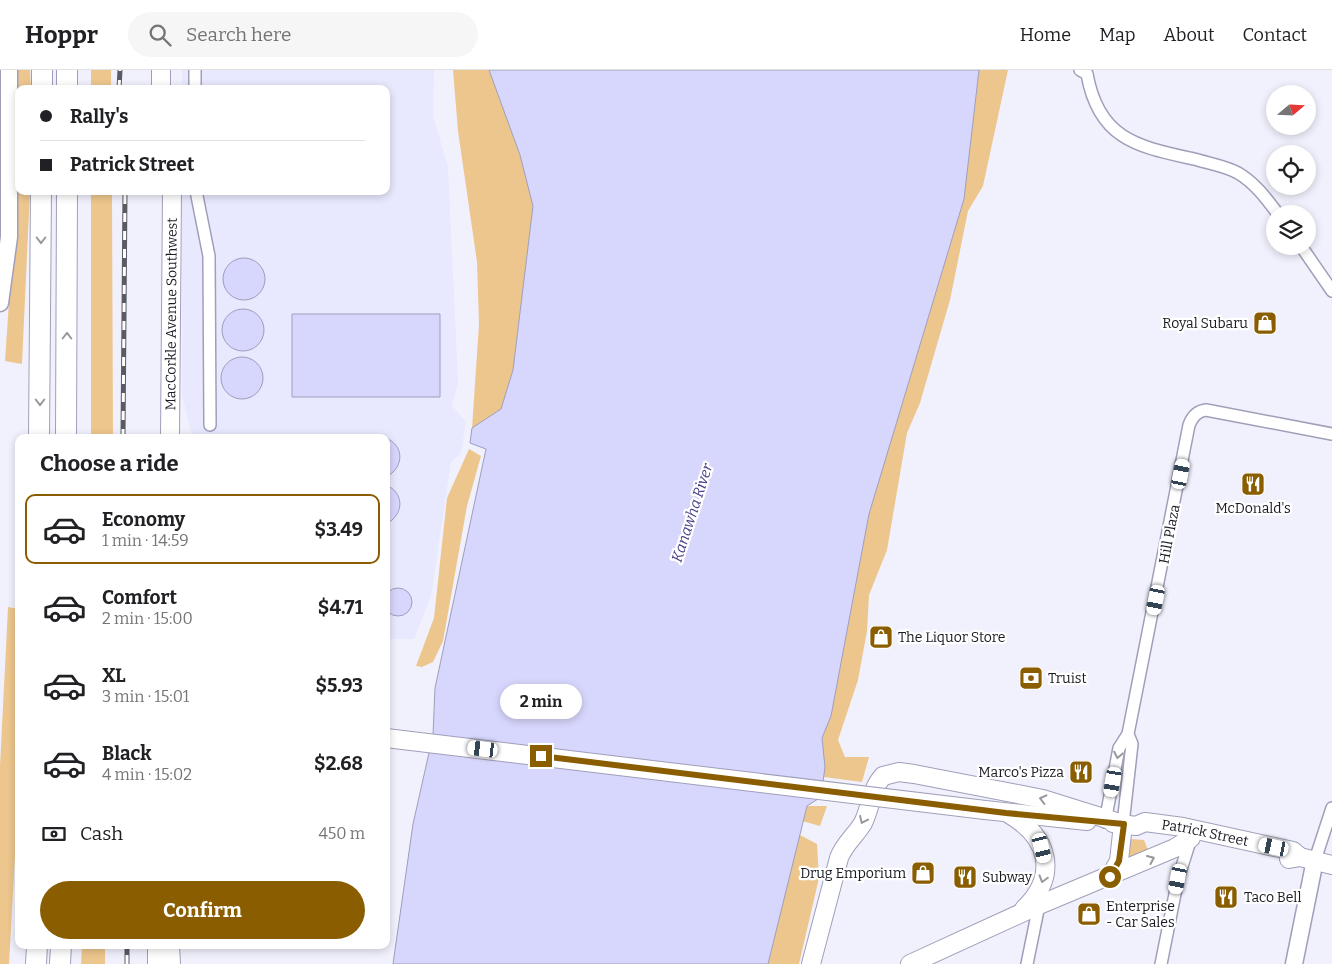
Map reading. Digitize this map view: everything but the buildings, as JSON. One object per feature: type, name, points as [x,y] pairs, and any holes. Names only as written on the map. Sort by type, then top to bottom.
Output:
[{"type":"highway","points":[[42,70],[42,85]]},
{"type":"highway","points":[[67,70],[67,85]]},
{"type":"highway","points":[[40,434],[42,195]]},
{"type":"highway","points":[[66,434],[67,195]]},
{"type":"highway","points":[[36,964],[37,949]]},
{"type":"highway","points":[[60,964],[61,949]]},
{"type":"main road","points":[[0,303],[9,70]]},
{"type":"main road","points":[[161,70],[161,85]]},
{"type":"main road","points":[[173,70],[173,85]]},
{"type":"main road","name":"MacCorkle Avenue Southwest","points":[[159,434],[160,195]]},
{"type":"main road","name":"MacCorkle Avenue Southwest","points":[[171,434],[172,195]]},
{"type":"main road","points":[[390,738],[1006,813],[1106,821],[1130,825],[1119,861],[1110,877]]},
{"type":"main road","points":[[811,964],[839,858],[862,824],[876,784],[882,776],[899,772],[1044,799],[1106,821]]},
{"type":"main road","points":[[1006,813],[1029,826],[1037,837],[1045,858],[1046,867],[1042,884],[1037,894],[1020,914]]},
{"type":"main road","name":"Patrick Street","points":[[1130,825],[1144,822],[1183,828],[1294,851],[1316,861]]},
{"type":"main road","name":"Patrick Street","points":[[1130,825],[1143,831],[1191,838],[1292,860],[1316,861]]},
{"type":"main road","points":[[910,964],[1039,905],[1110,877],[1175,848],[1191,838]]},
{"type":"main road","points":[[1294,964],[1316,861]]},
{"type":"street","points":[[195,70],[195,85]]},
{"type":"street","points":[[1080,70],[1087,74],[1096,108],[1126,139],[1148,150],[1217,165],[1237,172],[1253,184],[1270,205]]},
{"type":"street","points":[[197,195],[209,256],[210,425]]},
{"type":"street","points":[[1307,255],[1332,291]]},
{"type":"street","name":"Hill Plaza","points":[[1106,821],[1119,748],[1128,734],[1189,426],[1193,417],[1200,411],[1206,410],[1332,434]]},
{"type":"street","name":"Hill Plaza","points":[[1128,734],[1132,744],[1130,825]]},
{"type":"street","points":[[1316,861],[1332,808]]},
{"type":"street","points":[[1162,964],[1178,879],[1191,838]]},
{"type":"street","points":[[1028,964],[1039,905]]},
{"type":"shaded area","points":[[13,70],[30,70],[31,85],[15,85],[15,126]]},
{"type":"shaded area","points":[[91,70],[111,70],[111,85],[91,85]]},
{"type":"shaded area","points":[[182,70],[434,70],[433,116],[448,167],[458,382],[452,406],[466,422],[461,453],[451,462],[431,596],[414,639],[390,639],[390,434],[191,434],[182,394],[182,195],[390,195],[390,85],[182,85]]},
{"type":"shaded area","points":[[453,70],[489,70],[520,155],[533,206],[513,370],[501,409],[472,428],[479,324],[477,262],[458,131]]},
{"type":"shaded area","points":[[979,70],[1008,70],[983,186],[968,211],[950,300],[920,403],[907,433],[887,550],[869,595],[867,631],[858,680],[838,740],[845,757],[869,757],[862,782],[824,777],[825,767],[822,738],[831,716],[869,514],[964,199]]},
{"type":"shaded area","points":[[16,195],[30,195],[22,364],[5,361]]},
{"type":"shaded area","points":[[91,195],[112,195],[113,434],[91,434]]},
{"type":"shaded area","points":[[469,449],[481,456],[467,506],[443,641],[433,662],[422,667],[416,666],[434,618],[447,498]]},
{"type":"shaded area","points":[[8,607],[15,608],[15,857],[9,964],[0,964],[0,766]]},
{"type":"shaded area","points":[[807,806],[827,806],[820,826],[802,821]]},
{"type":"shaded area","points":[[798,834],[817,844],[819,878],[799,964],[768,964]]},
{"type":"shaded area","points":[[1131,839],[1144,840],[1148,850],[1129,859],[1127,856]]},
{"type":"shaded area","points":[[82,949],[105,949],[105,964],[81,964]]},
{"type":"water","name":"Kanawha River","points":[[489,70],[979,70],[964,199],[869,514],[831,716],[822,738],[825,767],[821,797],[807,806],[768,964],[393,964],[413,824],[433,735],[435,688],[486,449],[470,443],[472,428],[501,409],[513,370],[533,206],[520,155]]},
{"type":"water","points":[[240,258],[248,258],[259,264],[265,279],[259,294],[248,300],[240,300],[229,294],[223,283],[223,275],[229,264]]},
{"type":"water","points":[[239,309],[247,309],[258,315],[264,330],[258,345],[247,351],[239,351],[228,345],[222,334],[222,326],[228,315]]},
{"type":"water","points":[[292,314],[440,314],[440,397],[292,397]]},
{"type":"water","points":[[238,357],[246,357],[257,363],[263,378],[257,393],[246,399],[238,399],[227,393],[221,382],[221,374],[227,363]]},
{"type":"water","points":[[390,441],[397,446],[400,457],[399,463],[390,474]]},
{"type":"water","points":[[390,488],[397,493],[400,504],[399,510],[390,521]]},
{"type":"water","points":[[398,588],[403,589],[411,597],[411,607],[408,612],[398,616],[390,613],[390,591]]},
{"type":"railway","points":[[119,85],[120,70]]},
{"type":"railway","points":[[123,434],[125,195]]},
{"type":"railway","points":[[127,949],[127,964]]},
{"type":"place","name":"Royal Subaru","points":[[1265,323]]},
{"type":"place","name":"McDonald's","points":[[1253,484]]},
{"type":"place","name":"The Liquor Store","points":[[881,637]]},
{"type":"place","name":"Truist","points":[[1031,678]]},
{"type":"place","name":"Marco's Pizza","points":[[1081,772]]},
{"type":"place","name":"Drug Emporium","points":[[923,873]]},
{"type":"place","name":"Subway","points":[[965,877]]},
{"type":"place","name":"Taco Bell","points":[[1226,897]]},
{"type":"place","name":"Enterprise - Car Sales","points":[[1089,914]]},
{"type":"route","points":[[541,756],[1006,813],[1124,824],[1119,861],[1110,877]]}]
